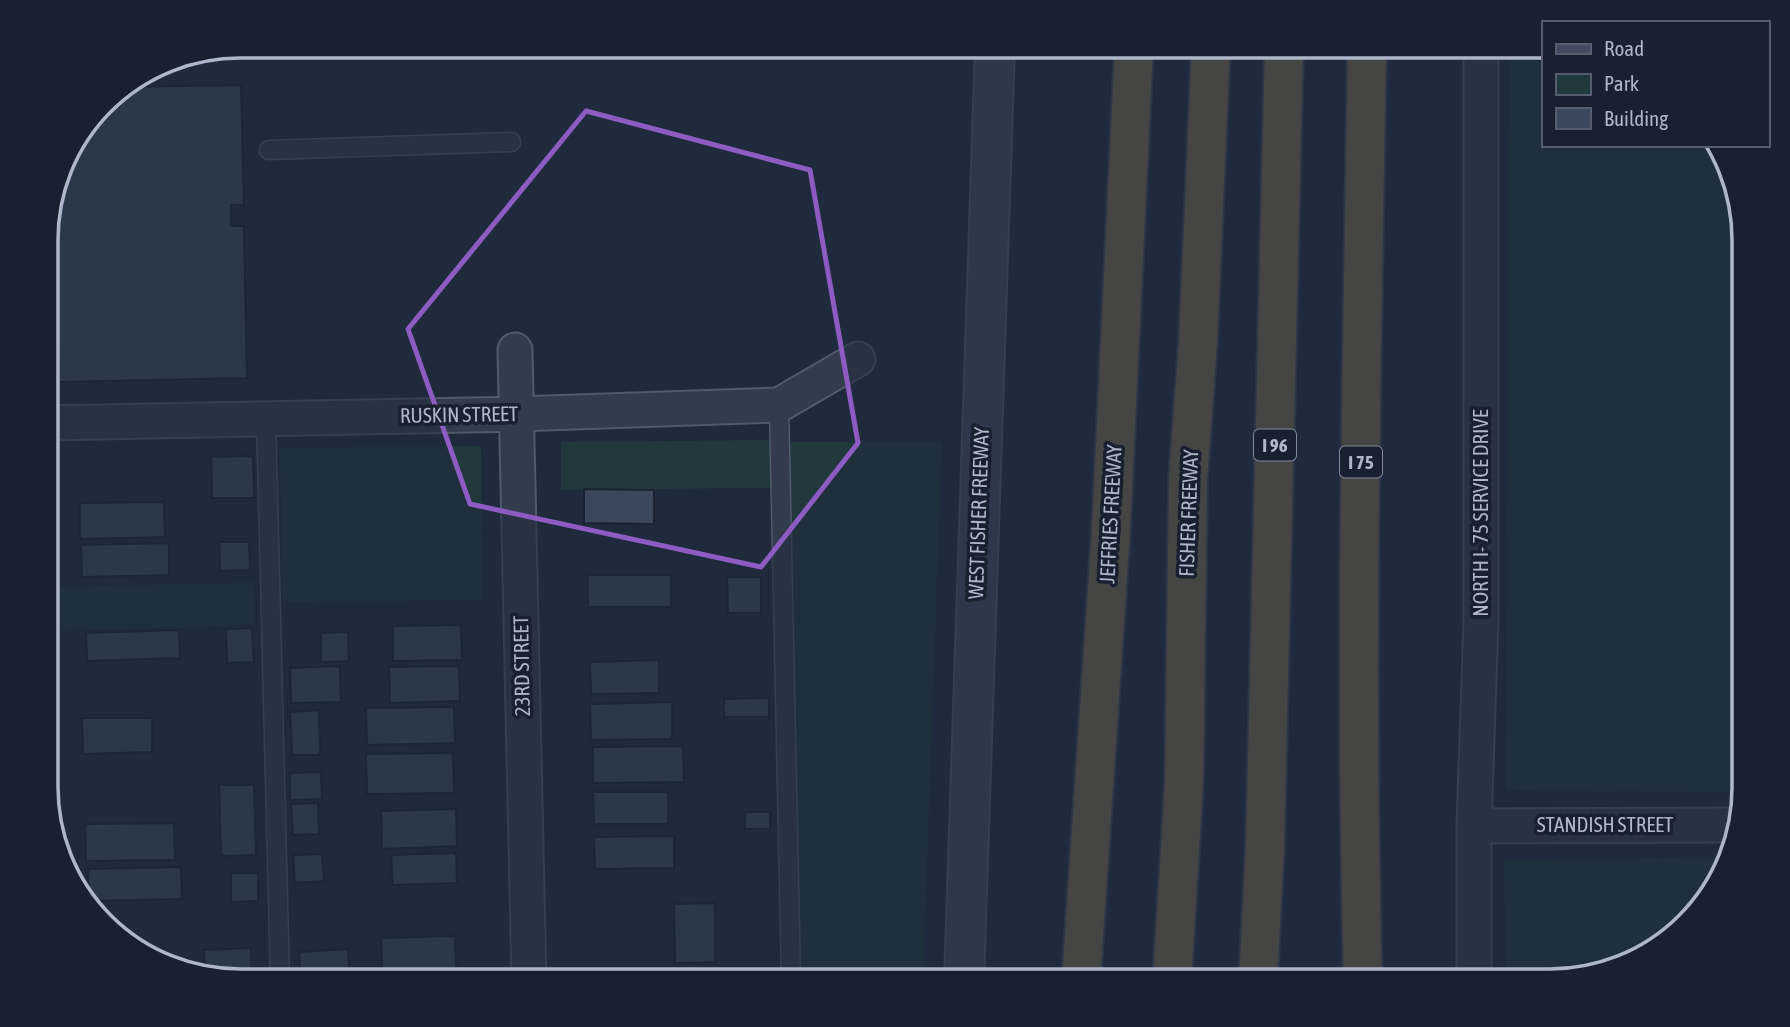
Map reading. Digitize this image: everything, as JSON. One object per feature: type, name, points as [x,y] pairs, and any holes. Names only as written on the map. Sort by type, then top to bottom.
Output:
[{"type":"highway","name":"JEFFRIES FREEWAY","points":[[1082,969],[1111,530],[1133,58]]},
{"type":"highway","name":"FISHER FREEWAY","points":[[1173,969],[1184,783],[1188,480],[1198,342],[1210,58]]},
{"type":"highway","name":"I 96","points":[[1259,969],[1265,845],[1284,58]]},
{"type":"highway","name":"I 75","points":[[1363,969],[1359,792],[1367,58]]},
{"type":"street","name":"WEST FISHER FREEWAY","points":[[964,969],[995,58]]},
{"type":"street","name":"NORTH I- 75 SERVICE DRIVE","points":[[1474,969],[1474,826],[1480,621],[1481,58]]},
{"type":"street","name":"23RD STREET","points":[[515,350],[529,969]]},
{"type":"street","name":"RUSKIN STREET","points":[[58,423],[517,414],[779,405],[858,359]]},
{"type":"street","name":"STANDISH STREET","points":[[1474,826],[1728,825]]},
{"type":"lane","points":[[269,150],[511,142]]},
{"type":"lane","points":[[779,405],[791,969]]},
{"type":"lane","points":[[266,418],[280,969]]},
{"type":"highlighted area","points":[[586,111],[810,170],[858,443],[761,567],[470,504],[408,329]]},
{"type":"green space","points":[[1509,58],[1542,58],[1542,147],[1707,147],[1723,181],[1729,204],[1732,228],[1731,792],[1506,790]]},
{"type":"green space","points":[[772,440],[773,488],[561,490],[561,442]]},
{"type":"green space","points":[[789,442],[942,442],[923,969],[800,969]]},
{"type":"green space","points":[[481,446],[483,601],[282,602],[280,447]]},
{"type":"green space","points":[[254,582],[255,625],[61,630],[60,587]]},
{"type":"green space","points":[[1718,857],[1695,898],[1661,932],[1620,955],[1597,963],[1562,969],[1506,969],[1504,860]]},
{"type":"building","points":[[241,85],[244,205],[231,205],[231,226],[244,226],[247,378],[59,382],[58,240],[59,216],[67,181],[95,129],[111,111],[141,87]]},
{"type":"building","points":[[253,456],[254,498],[212,498],[211,457]]},
{"type":"building","points":[[584,489],[654,490],[654,524],[584,523]]},
{"type":"building","points":[[164,502],[165,537],[80,539],[80,503]]},
{"type":"building","points":[[219,542],[249,542],[250,570],[220,571]]},
{"type":"building","points":[[169,543],[169,575],[82,577],[81,545]]},
{"type":"building","points":[[588,575],[671,575],[671,607],[588,607]]},
{"type":"building","points":[[727,577],[761,577],[761,613],[728,613]]},
{"type":"building","points":[[461,625],[462,660],[393,661],[393,626]]},
{"type":"building","points":[[252,628],[254,662],[227,663],[226,629]]},
{"type":"building","points":[[179,630],[180,658],[87,661],[86,633]]},
{"type":"building","points":[[348,632],[349,661],[321,662],[321,633]]},
{"type":"building","points":[[659,660],[659,693],[591,694],[590,662]]},
{"type":"building","points":[[340,666],[341,702],[291,703],[290,668]]},
{"type":"building","points":[[459,666],[460,701],[390,703],[389,667]]},
{"type":"building","points":[[769,698],[769,717],[724,717],[724,699]]},
{"type":"building","points":[[672,702],[672,739],[591,740],[590,704]]},
{"type":"building","points":[[454,707],[455,743],[367,745],[366,708]]},
{"type":"building","points":[[319,710],[320,755],[292,755],[290,712]]},
{"type":"building","points":[[82,718],[152,718],[152,752],[83,754]]},
{"type":"building","points":[[683,746],[684,782],[593,783],[593,747]]},
{"type":"building","points":[[453,753],[454,793],[367,794],[366,754]]},
{"type":"building","points":[[321,772],[322,799],[290,800],[290,773]]},
{"type":"building","points":[[219,785],[254,785],[256,855],[221,856]]},
{"type":"building","points":[[593,792],[668,792],[668,824],[594,824]]},
{"type":"building","points":[[318,803],[319,834],[293,835],[291,804]]},
{"type":"building","points":[[456,809],[457,846],[382,849],[381,811]]},
{"type":"building","points":[[745,812],[770,812],[770,829],[745,829]]},
{"type":"building","points":[[174,823],[175,860],[86,861],[85,824]]},
{"type":"building","points":[[674,836],[674,868],[595,869],[594,837]]},
{"type":"building","points":[[456,853],[457,883],[393,885],[391,855]]},
{"type":"building","points":[[322,854],[324,881],[295,883],[293,855]]},
{"type":"building","points":[[181,867],[182,899],[98,901],[89,889],[88,869]]},
{"type":"building","points":[[231,873],[258,873],[258,901],[231,902]]},
{"type":"building","points":[[715,903],[715,962],[675,963],[674,904]]},
{"type":"building","points":[[455,936],[456,969],[382,969],[381,938]]},
{"type":"building","points":[[251,948],[252,969],[205,966],[204,950]]},
{"type":"building","points":[[348,949],[349,969],[300,969],[299,952]]}]
